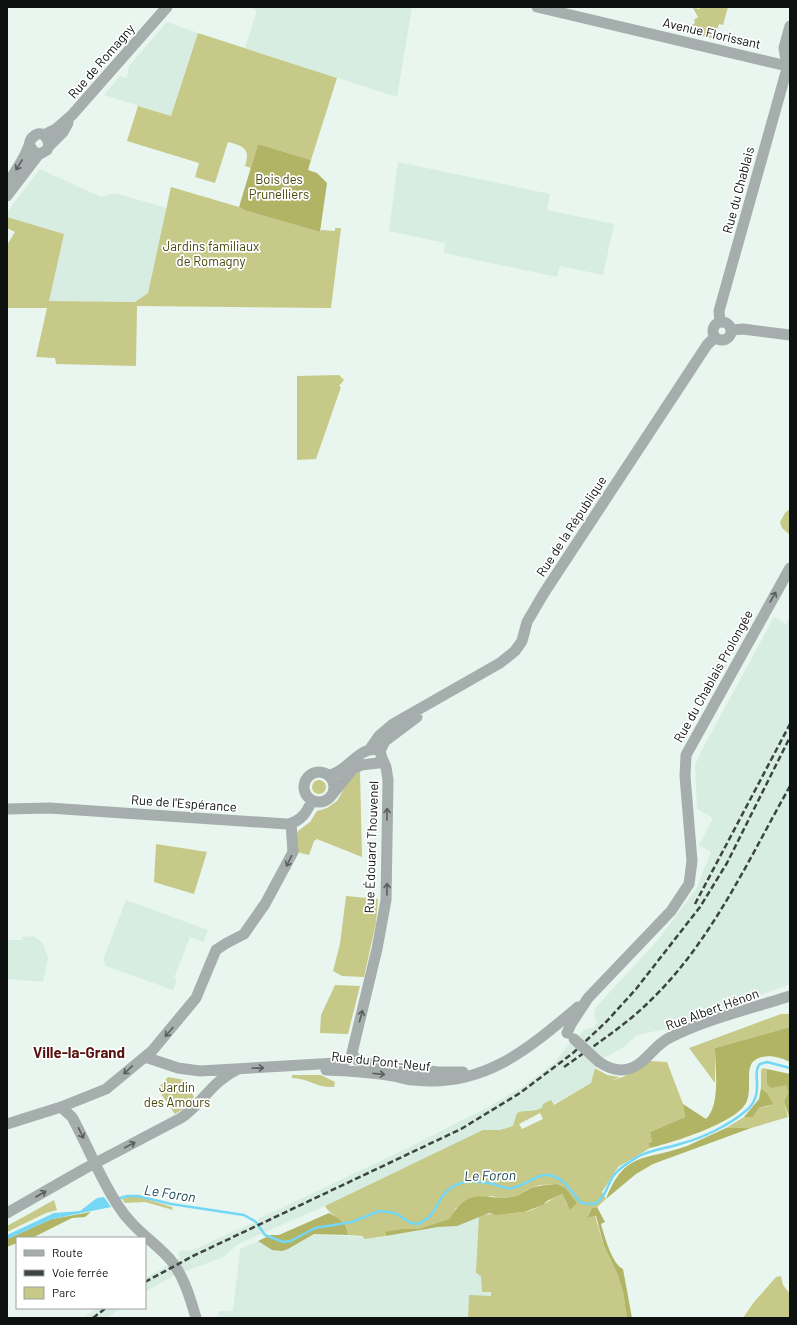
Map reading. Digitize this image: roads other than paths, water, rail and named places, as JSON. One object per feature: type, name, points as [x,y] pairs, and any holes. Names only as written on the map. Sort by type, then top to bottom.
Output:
[{"type":"street","name":"Rue de Romagny","points":[[44,135],[56,129],[72,115],[167,7]]},
{"type":"street","name":"Avenue Florissant","points":[[537,7],[788,62]]},
{"type":"street","name":"Rue du Chablais","points":[[720,322],[719,311],[788,62],[784,48],[790,26]]},
{"type":"street","name":"Rue de Romagny","points":[[49,146],[65,130],[72,115]]},
{"type":"street","points":[[7,184],[24,158],[33,136],[38,134],[44,135],[48,139],[49,146],[45,152],[39,154],[7,196]]},
{"type":"street","points":[[29,145],[32,152],[39,154]]},
{"type":"street","points":[[720,322],[727,324],[731,330],[730,336],[726,340],[721,340],[715,337],[714,328],[720,322]]},
{"type":"street","points":[[731,330],[743,329],[790,335]]},
{"type":"street","name":"Rue de la République","points":[[329,776],[340,772],[362,753],[377,753],[384,741],[418,717],[431,703],[500,663],[521,643],[528,620],[552,580],[707,345],[715,337]]},
{"type":"street","name":"Rue du Chablais Prolongée","points":[[548,1032],[588,998],[671,911],[688,884],[692,867],[684,776],[686,754],[788,571]]},
{"type":"street","points":[[331,796],[334,784],[329,776],[323,772],[316,772],[306,780],[305,792],[312,800],[322,801],[331,796],[353,769],[364,765],[376,764],[377,753]]},
{"type":"street","name":"Rue Édouard Thouvenel","points":[[352,1054],[377,949],[386,900],[388,780],[386,767],[377,753]]},
{"type":"street","points":[[7,1124],[61,1107],[103,1090],[113,1084],[160,1042],[191,1004],[198,993],[216,950],[239,938],[247,931],[276,886],[293,852],[291,823],[303,815],[312,800]]},
{"type":"street","name":"Rue de l'Espérance","points":[[7,802],[43,808]]},
{"type":"street","name":"Rue de l'Espérance","points":[[7,809],[43,808],[291,823]]},
{"type":"street","name":"Rue Albert Hénon","points":[[571,1036],[599,1062],[615,1070],[632,1068],[640,1063],[654,1049],[670,1038],[713,1021],[790,996]]},
{"type":"street","name":"Rue du Chablais Prolongée","points":[[571,1036],[571,1024],[588,998]]},
{"type":"street","points":[[548,1032],[558,1029],[571,1036]]},
{"type":"street","name":"Rue du Pont-Neuf","points":[[277,1067],[380,1074],[413,1080],[449,1080],[482,1072],[503,1064],[548,1032]]},
{"type":"street","name":"Rue du Pont-Neuf","points":[[145,1057],[178,1068],[200,1071],[222,1068],[277,1067],[337,1063],[346,1061],[352,1054],[355,1058],[364,1063],[446,1073],[482,1072]]},
{"type":"street","points":[[7,1213],[95,1163],[182,1118],[192,1110],[220,1078],[238,1068]]},
{"type":"street","points":[[413,1080],[418,1077],[416,1069]]},
{"type":"street","points":[[200,1071],[207,1078],[206,1094]]},
{"type":"street","points":[[61,1107],[72,1117],[117,1205],[134,1226],[167,1255],[174,1264],[188,1293],[196,1318]]},
{"type":"water","points":[[104,1197],[111,1207],[52,1219],[7,1239],[7,1235],[54,1213],[80,1211],[97,1198]]},
{"type":"waterway","name":"Le Foron","points":[[117,1199],[127,1196],[138,1196],[171,1204],[244,1215],[256,1222],[265,1235],[283,1242],[291,1241],[315,1228],[352,1222],[379,1211],[395,1213],[411,1223],[418,1224],[430,1216],[442,1196],[452,1187],[457,1184],[473,1181],[510,1188],[517,1187],[542,1175],[548,1175],[562,1180],[581,1203],[594,1204],[604,1195],[616,1172],[639,1156],[707,1135],[725,1126],[741,1115],[753,1103],[756,1096],[757,1072],[760,1064],[767,1062],[790,1068]]},
{"type":"railway","points":[[695,904],[790,724]]},
{"type":"railway","points":[[146,1281],[193,1256],[461,1129],[520,1093],[573,1053],[607,1021],[636,989],[700,907],[727,863],[790,737]]},
{"type":"railway","points":[[564,1067],[634,1016],[676,973],[713,923],[790,786]]},
{"type":"railway","points":[[93,1318],[105,1309]]},
{"type":"district","name":"Ville-la-Grand","points":[[79,1052]]},
{"type":"park label","name":"Bois des Prunelliers","points":[[279,186]]},
{"type":"park label","name":"Jardins familiaux de Romagny","points":[[211,254]]},
{"type":"park label","name":"Jardin des Amours","points":[[177,1094]]}]
